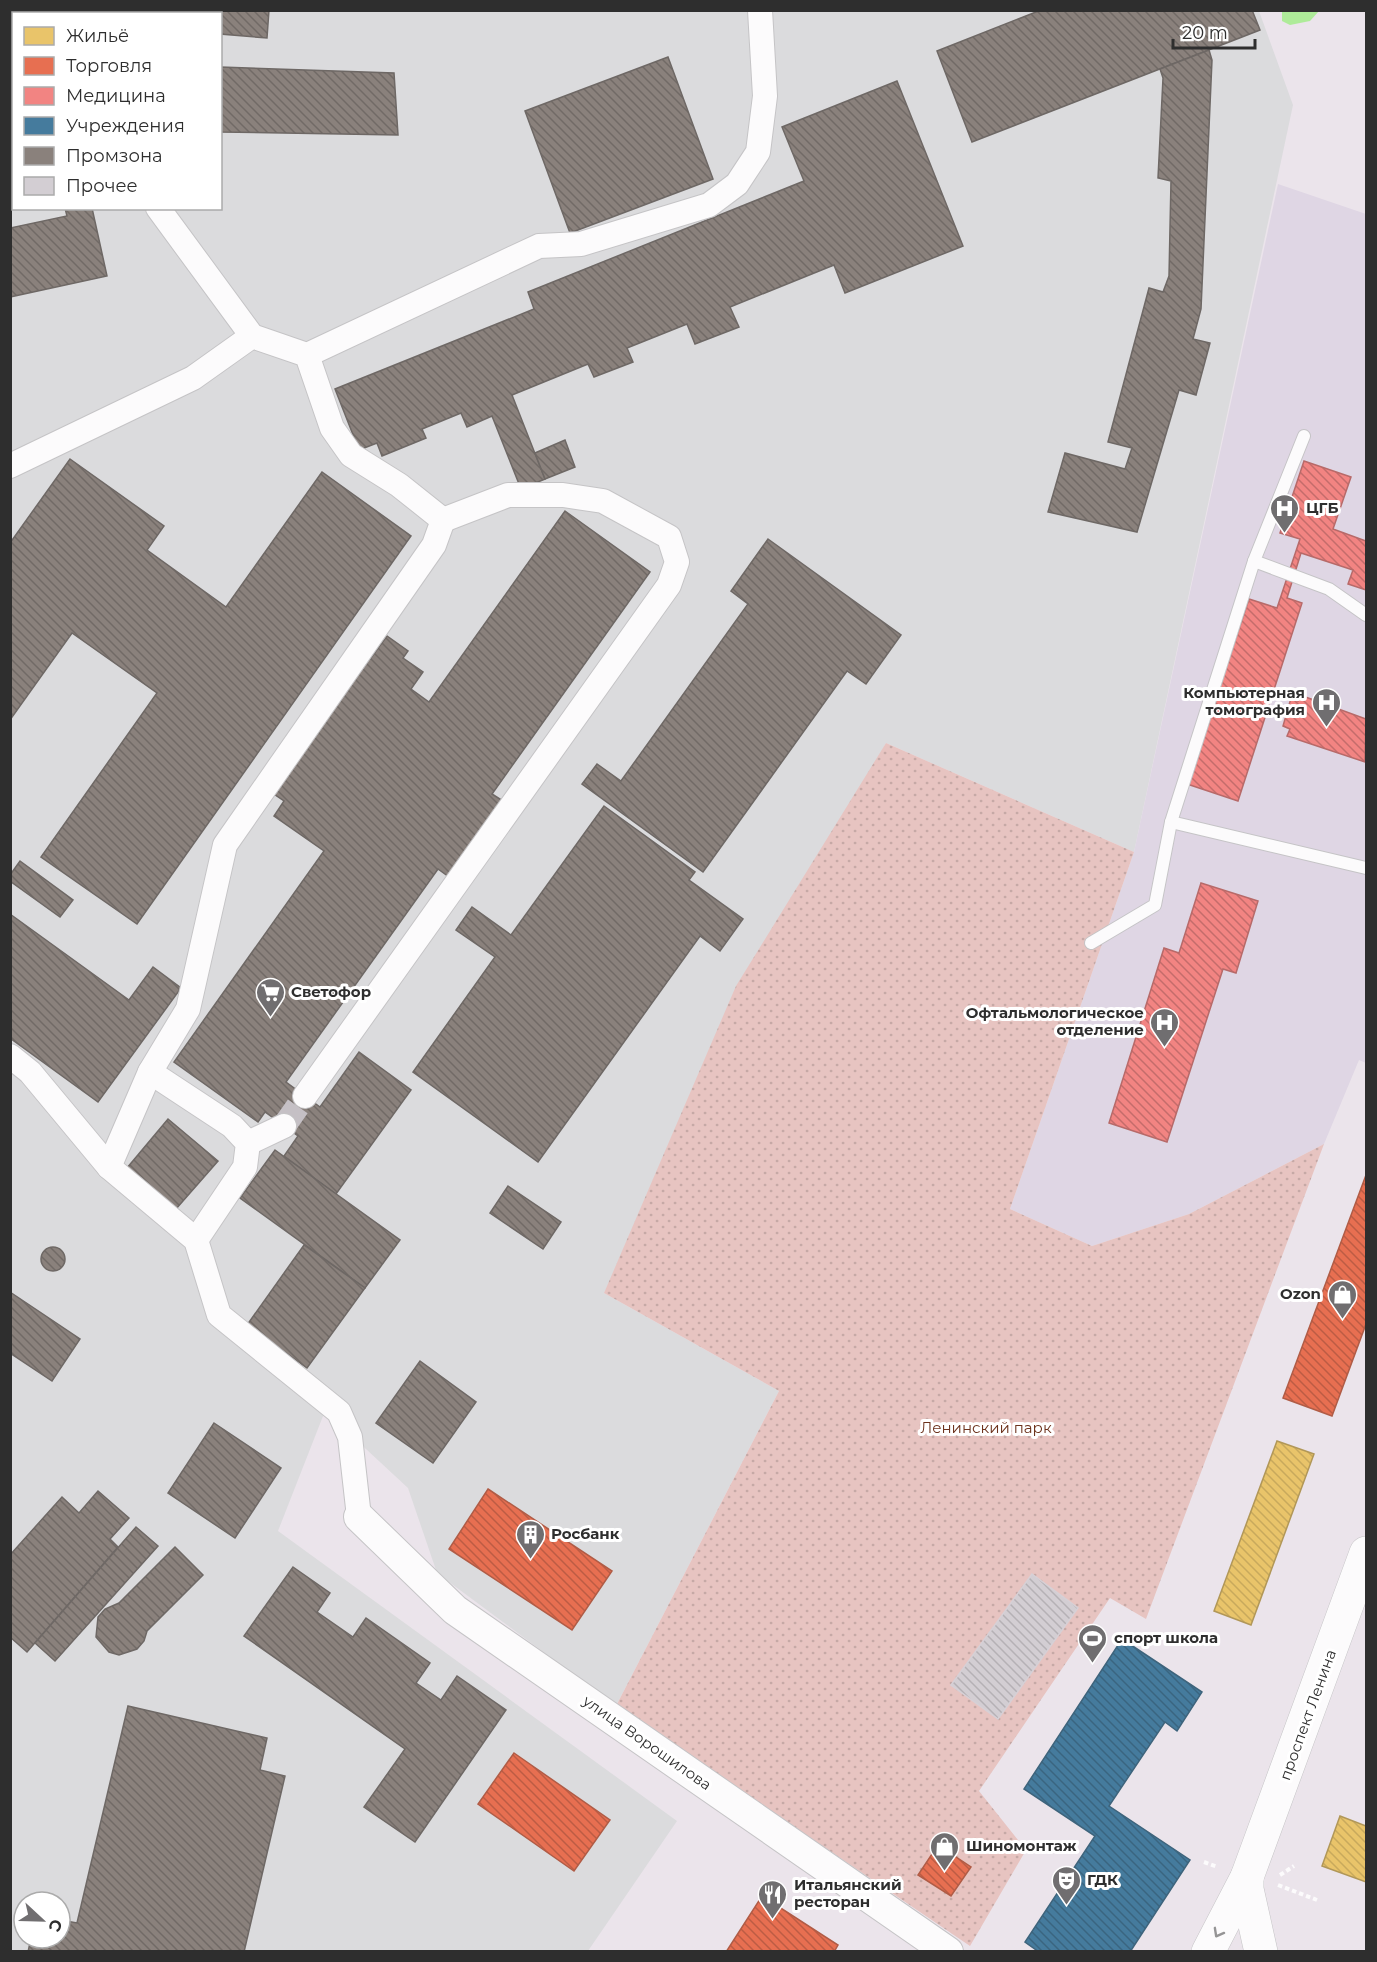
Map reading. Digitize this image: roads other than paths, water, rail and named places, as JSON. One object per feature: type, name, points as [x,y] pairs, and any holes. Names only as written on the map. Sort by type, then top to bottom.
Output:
[{"type":"main road","name":"проспект Ленина","points":[[1208,1952],[1265,1878],[1366,1552]]},
{"type":"main road","points":[[1261,1952],[1247,1889],[1265,1878]]},
{"type":"street","points":[[159,210],[252,336],[307,355],[539,246],[580,244],[709,205],[737,184],[758,152],[765,96],[760,10]]},
{"type":"street","points":[[10,466],[194,378],[252,336]]},
{"type":"street","points":[[307,355],[332,428],[351,455],[399,485],[443,520]]},
{"type":"street","points":[[109,1167],[150,1072],[188,1009],[225,845],[434,545],[443,520],[508,495],[563,495],[603,501],[669,537],[677,562],[669,585],[305,1096]]},
{"type":"street","points":[[10,1056],[30,1072],[109,1167],[196,1240],[219,1315],[339,1412],[350,1437],[359,1517]]},
{"type":"street","points":[[150,1072],[232,1126],[248,1143]]},
{"type":"street","points":[[248,1143],[284,1125]]},
{"type":"street","points":[[196,1240],[245,1167],[248,1143]]},
{"type":"street","name":"улица Ворошилова","points":[[359,1517],[455,1610],[948,1952]]},
{"type":"lane","points":[[1091,943],[1155,905],[1171,822],[1254,561],[1304,436]]},
{"type":"lane","points":[[1254,561],[1329,589],[1366,615]]},
{"type":"lane","points":[[1171,822],[1366,868]]},
{"type":"tunnel","points":[[284,1126],[305,1096]]},
{"type":"place","name":"ЦГБ","points":[[1285,534]]},
{"type":"place","name":"Компьютерная томография","points":[[1326,728]]},
{"type":"place","name":"Светофор","points":[[270,1018]]},
{"type":"place","name":"Офтальмологическое отделение","points":[[1165,1048]]},
{"type":"place","name":"Ozon","points":[[1342,1320]]},
{"type":"place","name":"Росбанк","points":[[530,1560]]},
{"type":"place","name":"спорт школа","points":[[1093,1664]]},
{"type":"place","name":"Шиномонтаж","points":[[945,1872]]},
{"type":"place","name":"ГДК","points":[[1066,1906]]},
{"type":"place","name":"Итальянский ресторан","points":[[773,1920]]},
{"type":"park label","name":"Ленинский парк","points":[[986,1428]]}]
